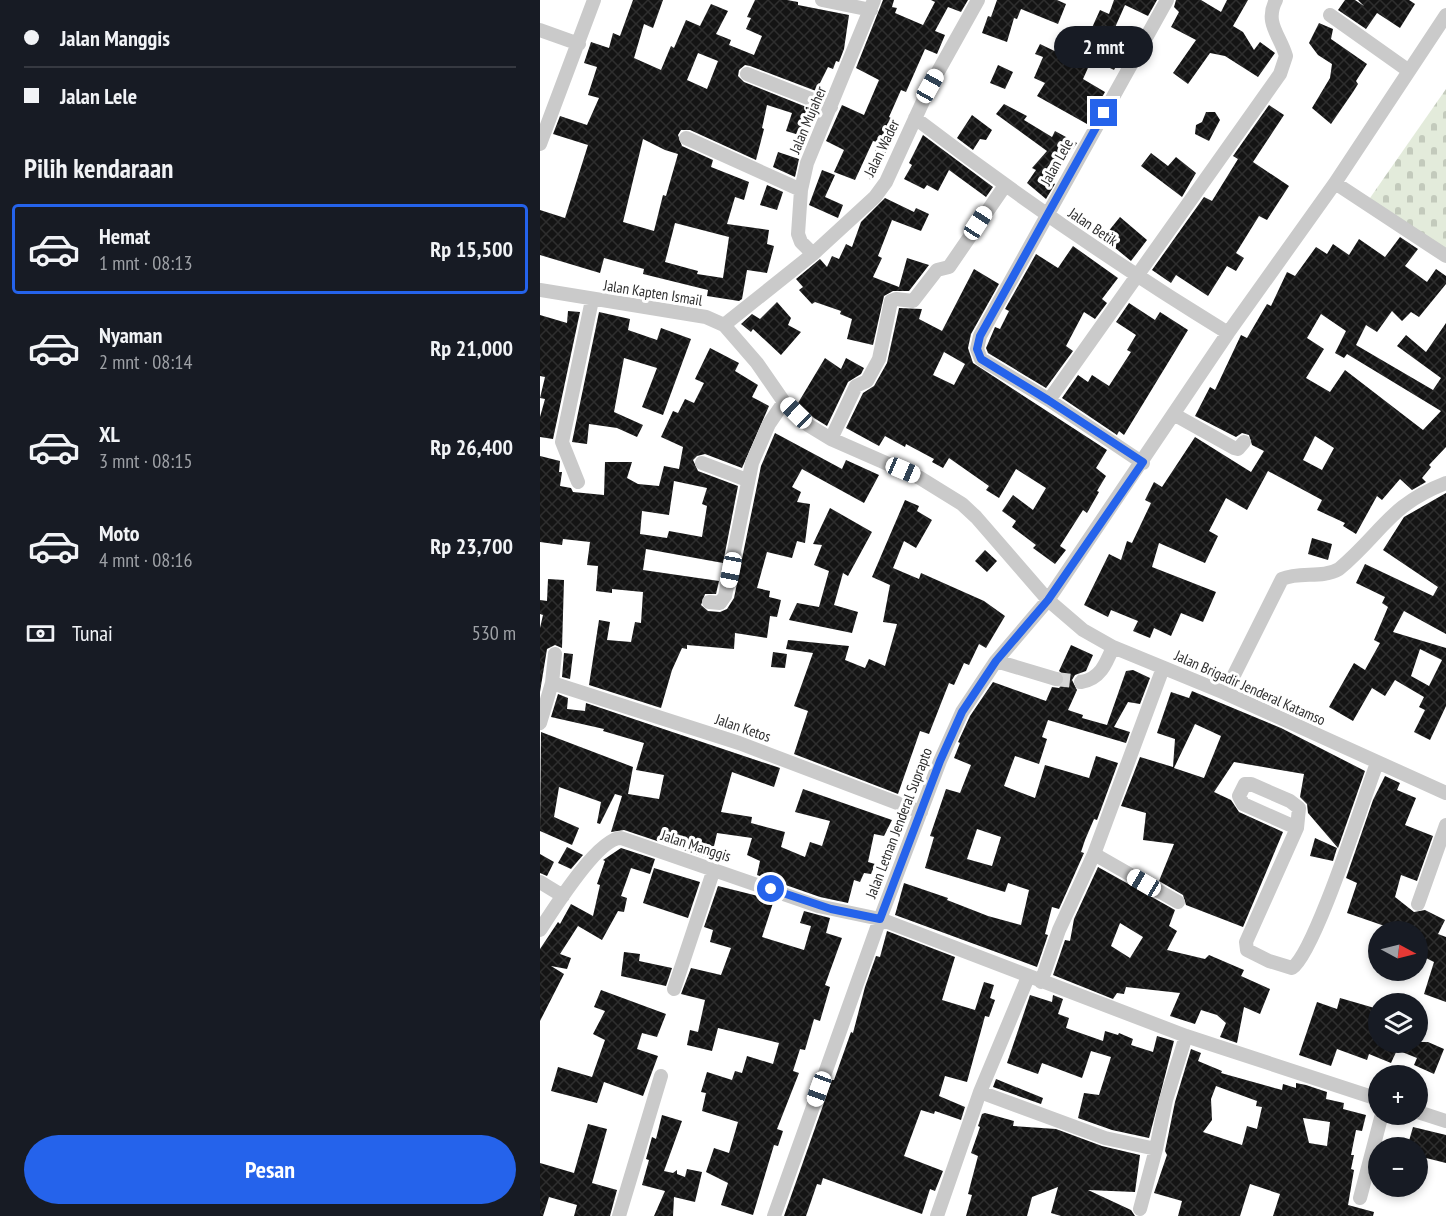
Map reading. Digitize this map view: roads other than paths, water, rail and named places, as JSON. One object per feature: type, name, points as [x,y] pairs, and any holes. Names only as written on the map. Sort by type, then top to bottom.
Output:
[{"type":"street","points":[[540,144],[594,0]]},
{"type":"street","points":[[822,0],[873,5]]},
{"type":"street","name":"Jalan Wader","points":[[724,326],[861,212],[886,182],[915,117],[978,0]]},
{"type":"street","name":"Jalan Lele","points":[[1143,462],[981,359],[977,349],[980,336],[1167,0]]},
{"type":"street","points":[[1048,400],[1076,358],[1138,278],[1284,67],[1286,56],[1274,32],[1270,17],[1276,0]]},
{"type":"street","name":"Jalan Mujaher","points":[[813,254],[801,242],[798,234],[801,190],[807,163],[873,5]]},
{"type":"street","points":[[1330,15],[1409,71]]},
{"type":"street","name":"Jalan Letnan Jenderal Suprapto","points":[[774,1216],[880,919],[962,712],[996,661],[1048,600],[1175,415],[1228,333],[1335,183],[1446,15]]},
{"type":"street","points":[[540,30],[579,44]]},
{"type":"street","points":[[747,74],[831,106]]},
{"type":"street","points":[[540,102],[555,104]]},
{"type":"street","name":"Jalan Betik","points":[[915,117],[1004,186],[1138,278],[1228,333]]},
{"type":"street","points":[[686,138],[801,190]]},
{"type":"street","points":[[1335,183],[1446,256]]},
{"type":"street","points":[[831,439],[856,386],[867,381],[879,359],[891,301],[896,298],[913,301],[937,270],[949,267],[1004,186]]},
{"type":"street","name":"Jalan Kapten Ismail","points":[[541,292],[706,317],[724,326],[757,363],[784,402],[808,424],[831,439],[920,478],[962,504],[1048,600]]},
{"type":"street","points":[[578,482],[562,442],[592,300]]},
{"type":"street","points":[[709,602],[720,603],[725,596],[747,480],[769,424],[784,402]]},
{"type":"street","points":[[1175,415],[1234,448],[1239,448],[1244,442]]},
{"type":"street","points":[[702,463],[747,480]]},
{"type":"street","points":[[1225,693],[1282,579],[1332,573],[1339,569],[1393,512],[1425,491],[1446,483]]},
{"type":"street","name":"Jalan Brigadir Jenderal Katamso","points":[[1048,600],[1083,630],[1113,647],[1225,693],[1446,793]]},
{"type":"street","points":[[1081,682],[1096,677],[1106,664],[1113,647]]},
{"type":"street","points":[[540,723],[552,683],[555,654]]},
{"type":"street","points":[[996,661],[1056,679]]},
{"type":"street","points":[[937,1216],[980,1092],[1094,854],[1163,668]]},
{"type":"street","name":"Jalan Ketos","points":[[552,683],[739,743],[921,813]]},
{"type":"street","points":[[1297,828],[1244,804],[1239,796],[1240,789],[1245,784],[1251,784],[1299,808],[1297,828],[1246,942],[1247,950],[1254,954],[1292,968],[1303,956],[1339,873],[1377,763]]},
{"type":"street","points":[[1268,814],[1275,795]]},
{"type":"street","points":[[1418,904],[1446,825]]},
{"type":"street","name":"Jalan Manggis","points":[[540,930],[563,896],[599,851],[615,838],[714,869],[818,906],[880,919],[1034,980],[1186,1036],[1368,1096]]},
{"type":"street","points":[[1094,854],[1178,902]]},
{"type":"street","points":[[674,989],[714,869]]},
{"type":"street","points":[[540,882],[563,896]]},
{"type":"street","points":[[1140,1209],[1166,1100],[1186,1036]]},
{"type":"street","points":[[619,1216],[660,1076]]},
{"type":"street","points":[[980,1092],[1105,1138],[1156,1149]]},
{"type":"street","points":[[1428,1115],[1446,1121]]},
{"type":"street","points":[[1360,1198],[1379,1125]]},
{"type":"tunnel","points":[[1056,679],[1081,682]]}]
